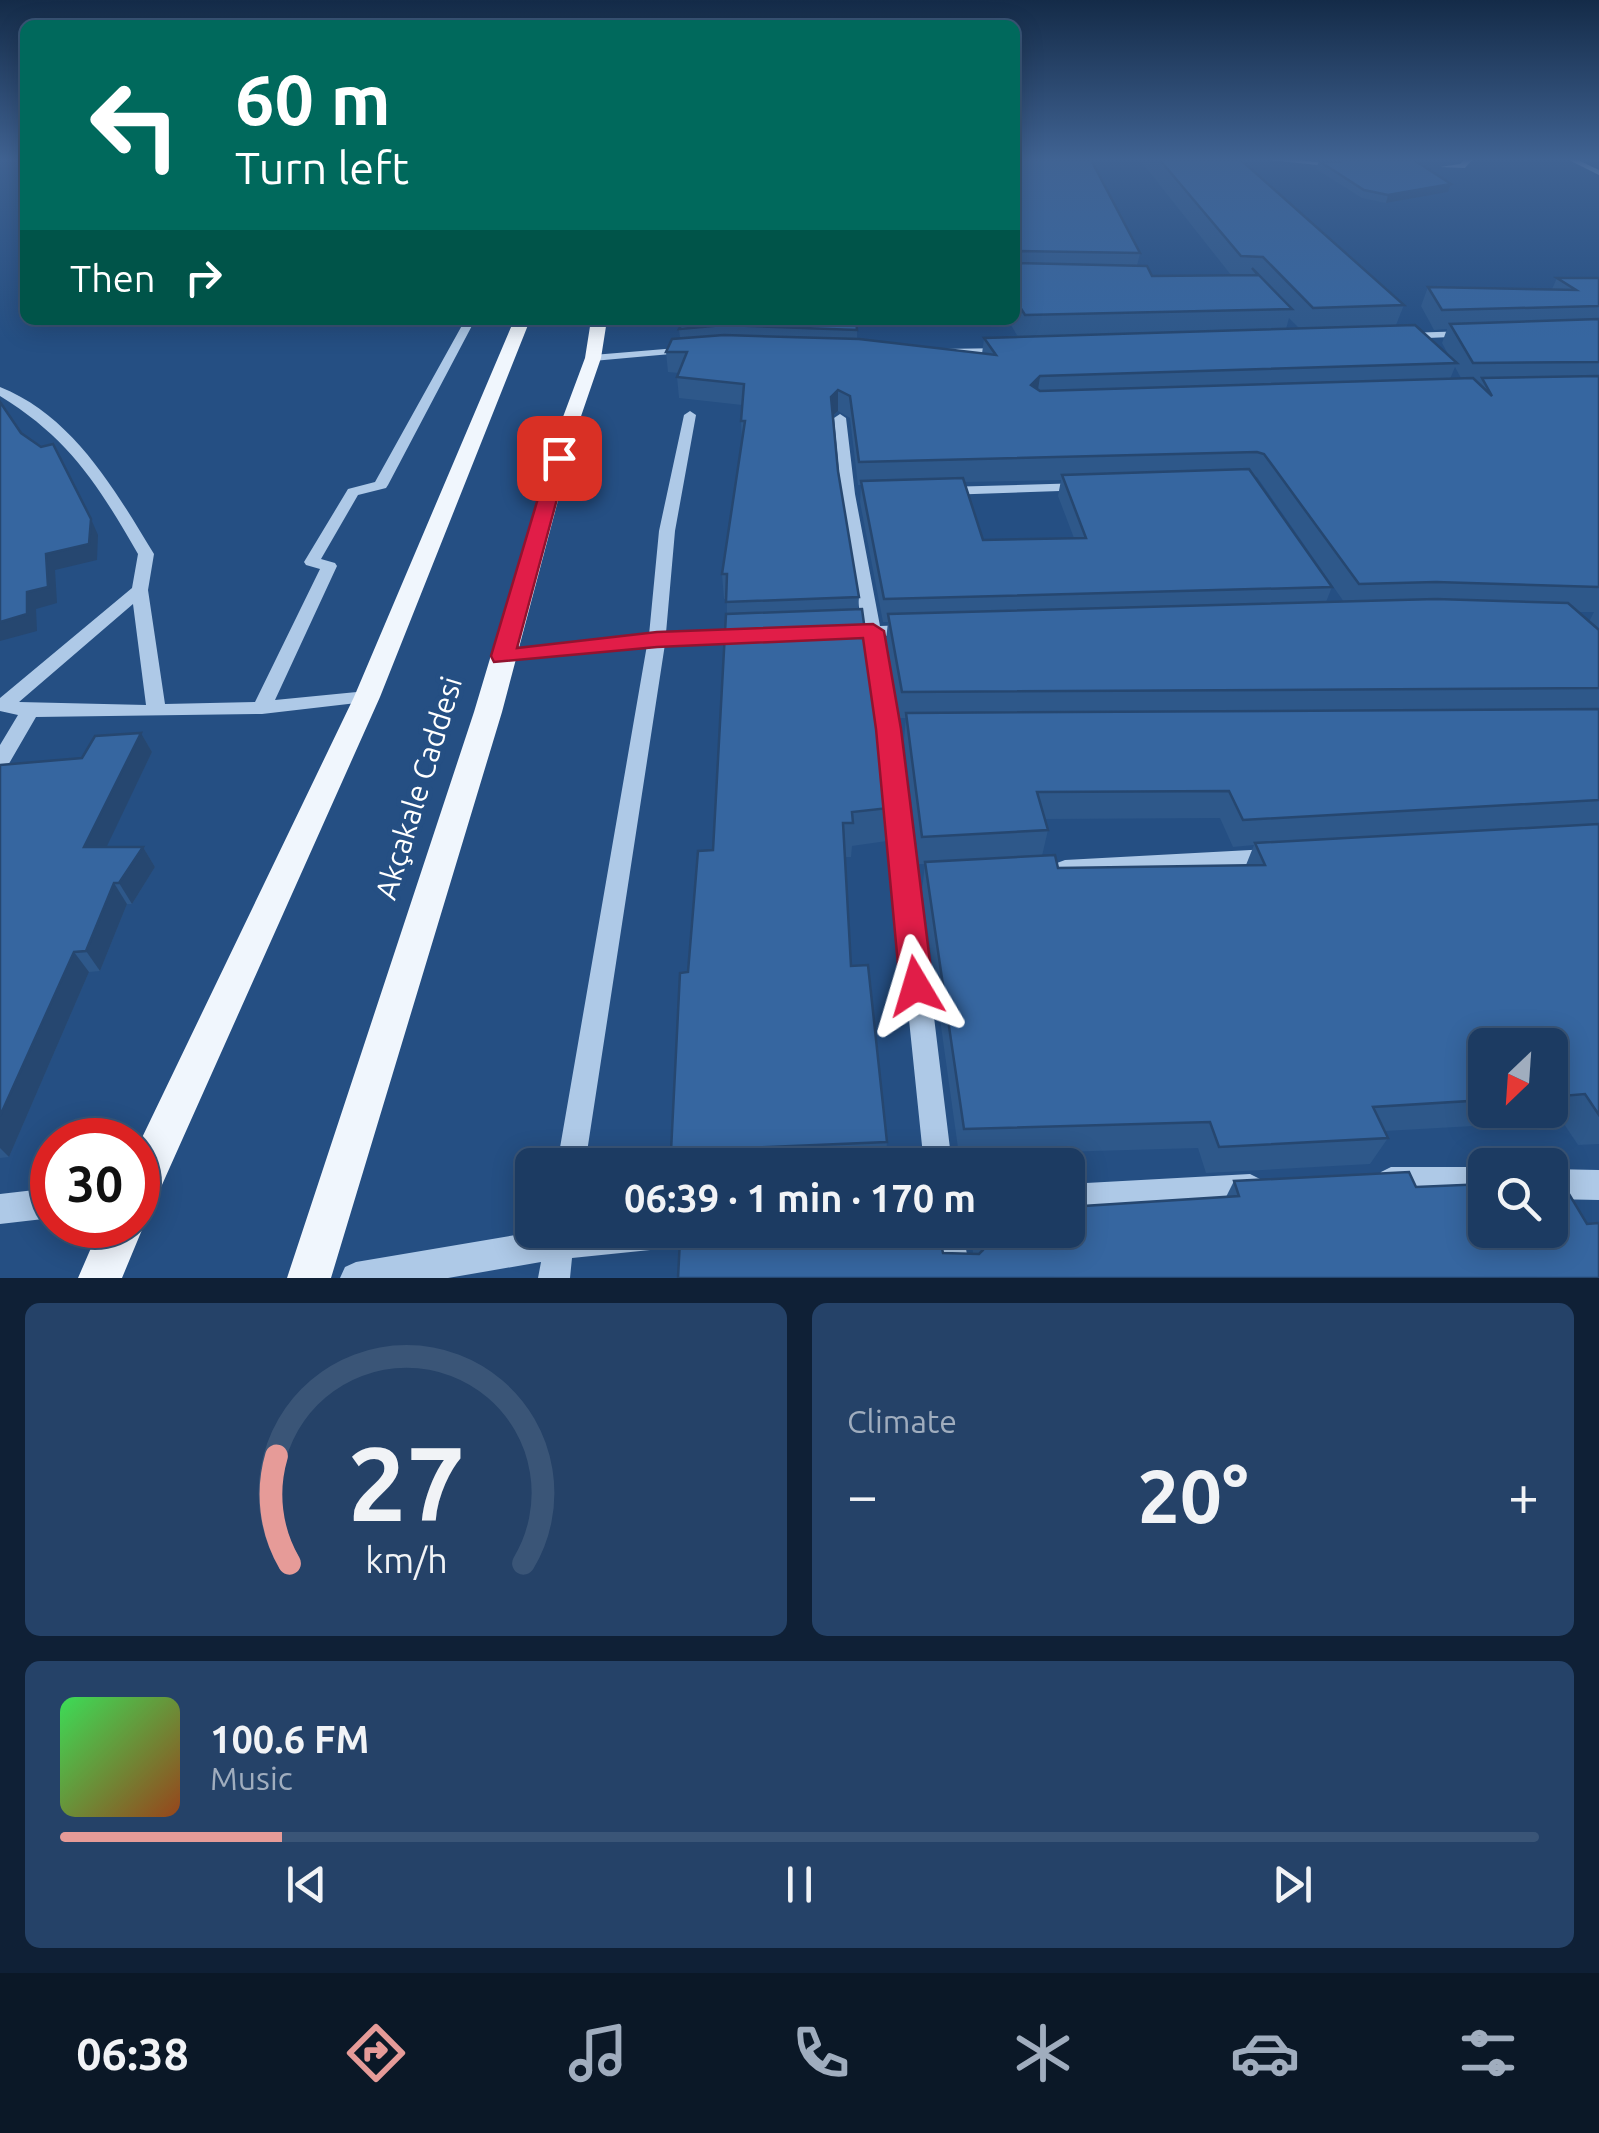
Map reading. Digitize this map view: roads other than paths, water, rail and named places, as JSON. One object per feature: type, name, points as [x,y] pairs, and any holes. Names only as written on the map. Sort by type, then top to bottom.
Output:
[{"type":"main road","points":[[160,1143],[367,697],[520,325]]},
{"type":"main road","name":"Akçakale Caddesi","points":[[309,1278],[502,656],[569,425],[593,358],[598,325]]},
{"type":"main road","points":[[100,1278],[112,1248]]},
{"type":"street","points":[[262,708],[329,566],[312,562],[353,492],[381,485],[467,325]]},
{"type":"street","points":[[1392,336],[1486,334]]},
{"type":"street","points":[[593,358],[706,349]]},
{"type":"street","points":[[930,352],[1024,350]]},
{"type":"street","points":[[0,391],[42,414],[91,462],[146,554],[140,590],[156,711]]},
{"type":"street","points":[[573,1148],[657,640],[667,531],[690,415]]},
{"type":"street","points":[[840,418],[848,494],[873,631],[898,729],[937,1148]]},
{"type":"street","points":[[924,492],[1096,486]]},
{"type":"street","points":[[848,494],[867,494]]},
{"type":"street","points":[[3,705],[140,590]]},
{"type":"street","points":[[834,632],[931,630]]},
{"type":"street","points":[[502,656],[657,640],[755,636]]},
{"type":"street","points":[[3,705],[30,711],[156,711],[262,708],[367,697]]},
{"type":"street","points":[[0,762],[30,711]]},
{"type":"street","points":[[1043,870],[1302,856]]},
{"type":"street","points":[[1365,1183],[1468,1182]]},
{"type":"street","points":[[1568,1184],[1599,1185]]},
{"type":"street","points":[[1085,1198],[1286,1187]]},
{"type":"street","points":[[0,1210],[30,1207]]},
{"type":"street","points":[[356,1278],[515,1246]]},
{"type":"street","points":[[554,1278],[558,1248]]},
{"type":"street","points":[[951,1248],[956,1278]]}]
